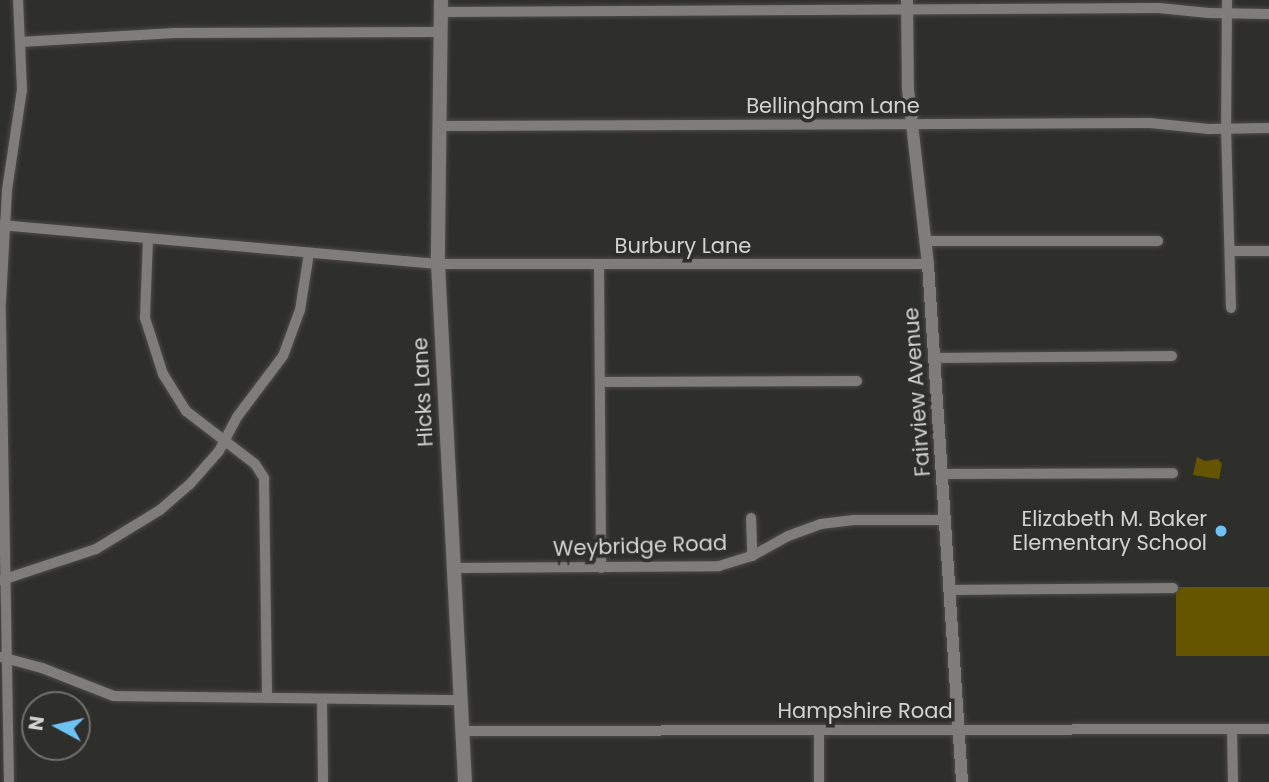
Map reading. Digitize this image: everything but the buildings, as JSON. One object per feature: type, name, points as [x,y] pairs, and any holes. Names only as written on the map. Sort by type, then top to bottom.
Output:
[{"type":"main road","name":"Hicks Lane","points":[[441,6],[438,264],[464,782]]},
{"type":"street","points":[[9,782],[3,658],[1,301],[3,226],[22,90],[18,0]]},
{"type":"street","points":[[1227,0],[1226,128],[1231,308]]},
{"type":"street","points":[[441,6],[908,4],[1159,8],[1227,14],[1269,14]]},
{"type":"street","name":"Fairview Avenue","points":[[908,4],[908,77],[928,264],[962,782]]},
{"type":"street","points":[[20,42],[175,33],[440,32]]},
{"type":"street","name":"Bellingham Lane","points":[[440,126],[1150,123],[1269,128]]},
{"type":"street","name":"Burbury Lane","points":[[3,226],[438,264],[928,264]]},
{"type":"street","points":[[148,239],[144,302],[153,351],[163,374],[186,411],[255,464],[264,478],[267,698]]},
{"type":"street","points":[[926,241],[1158,241]]},
{"type":"street","points":[[1230,251],[1269,251]]},
{"type":"street","points":[[3,579],[82,555],[139,524],[190,484],[219,451],[237,417],[261,389],[283,356],[300,310],[309,253]]},
{"type":"street","points":[[599,265],[601,568]]},
{"type":"street","points":[[935,358],[1172,356]]},
{"type":"street","points":[[600,382],[857,381]]},
{"type":"street","points":[[942,474],[1173,473]]},
{"type":"street","points":[[751,518],[752,556]]},
{"type":"street","name":"Weybridge Road","points":[[454,568],[719,566],[752,556],[788,536],[821,524],[854,520],[944,520]]},
{"type":"street","points":[[949,590],[1173,588]]},
{"type":"street","points":[[3,658],[42,668],[114,696],[460,700]]},
{"type":"street","points":[[322,699],[323,782]]},
{"type":"street","points":[[1232,729],[1233,782]]},
{"type":"street","name":"Hampshire Road","points":[[462,731],[1269,729]]},
{"type":"street","points":[[819,730],[819,782]]},
{"type":"shaded area","points":[[1197,457],[1205,461],[1218,459],[1222,464],[1219,479],[1193,475]]},
{"type":"shaded area","points":[[1176,587],[1269,587],[1269,656],[1176,656]]},
{"type":"place","name":"Elizabeth M. Baker Elementary School","points":[[1221,531]]}]
